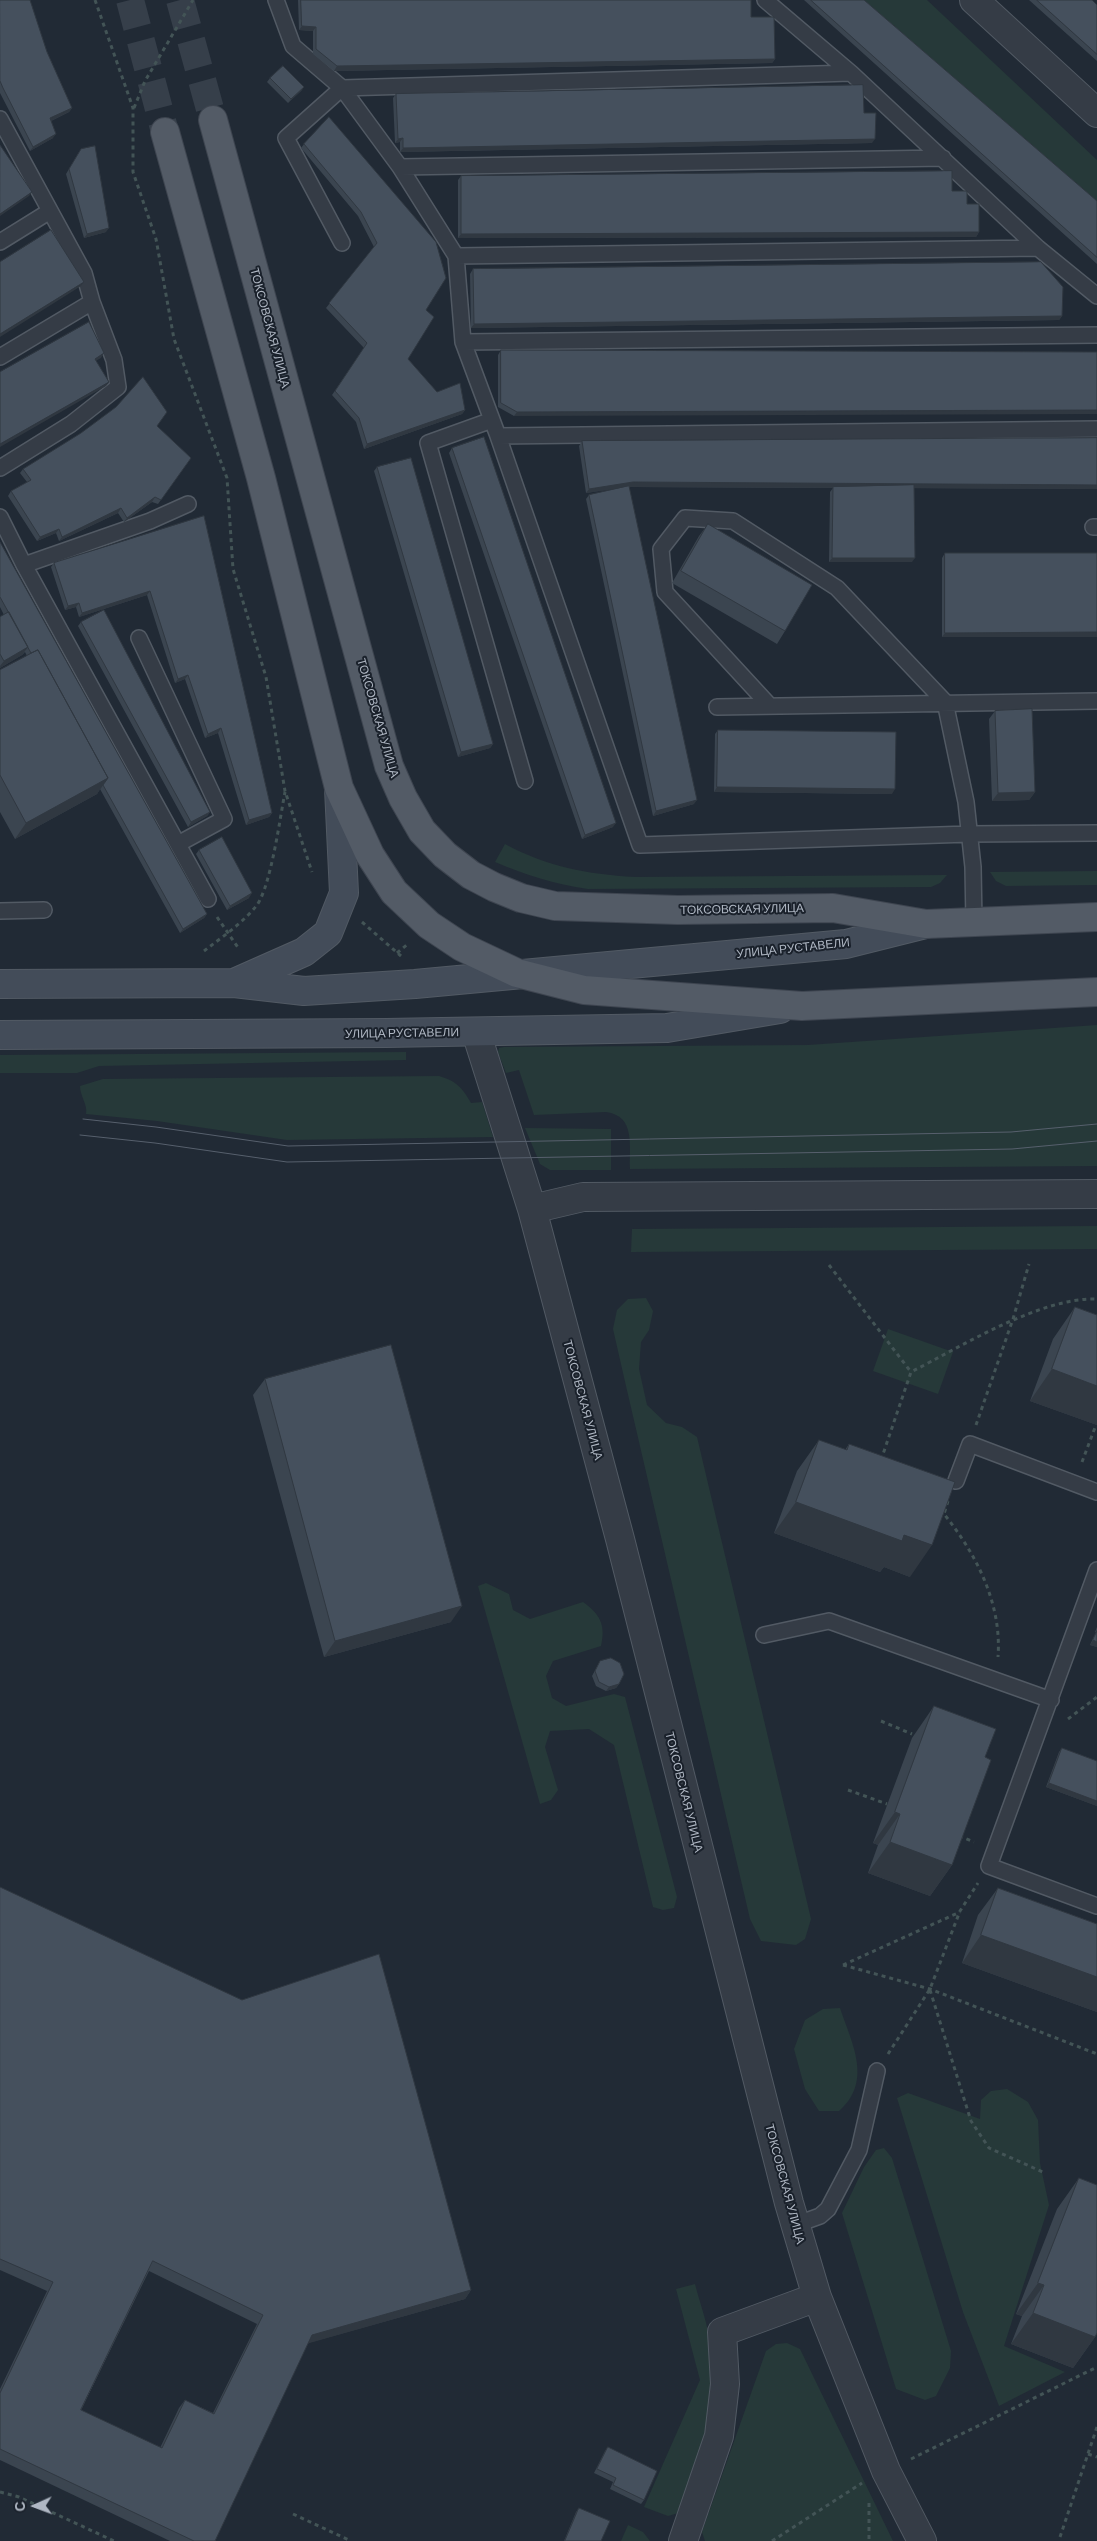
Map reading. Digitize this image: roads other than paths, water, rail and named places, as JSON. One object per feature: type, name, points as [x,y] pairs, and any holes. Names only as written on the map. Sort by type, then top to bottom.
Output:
[{"type":"main road","name":"ТОКСОВСКАЯ УЛИЦА","points":[[213,120],[389,766],[403,798],[422,831],[445,855],[471,874],[521,898],[555,906],[678,910],[833,908],[926,924]]},
{"type":"main road","points":[[165,132],[261,478],[339,788],[370,855],[394,892],[429,925],[462,947],[517,973]]},
{"type":"main road","points":[[234,983],[304,952],[328,933],[344,893],[339,788]]},
{"type":"main road","name":"УЛИЦА РУСТАВЕЛИ","points":[[0,984],[234,983],[304,991],[415,984],[517,973],[846,944],[926,924],[1097,917]]},
{"type":"main road","name":"УЛИЦА РУСТАВЕЛИ","points":[[517,973],[584,990],[802,1006]]},
{"type":"main road","name":"УЛИЦА РУСТАВЕЛИ","points":[[0,1035],[476,1032],[667,1028],[802,1006],[1097,992]]},
{"type":"street","points":[[974,0],[1097,113]]},
{"type":"street","name":"ТОКСОВСКАЯ УЛИЦА","points":[[476,1032],[532,1209],[622,1547],[795,2225],[816,2297],[886,2471],[922,2541]]},
{"type":"street","points":[[532,1209],[584,1198],[1097,1194]]},
{"type":"street","points":[[683,2541],[720,2436],[725,2384],[722,2332],[816,2297]]},
{"type":"lane","points":[[276,0],[293,46],[342,88],[400,167],[456,256],[463,342],[498,436],[640,845],[969,834],[1097,833]]},
{"type":"lane","points":[[765,0],[851,74],[1038,248],[1097,296]]},
{"type":"lane","points":[[342,242],[286,138],[342,88],[851,74]]},
{"type":"lane","points":[[0,119],[84,273],[92,302],[114,360],[118,387],[71,424],[0,468]]},
{"type":"lane","points":[[400,167],[943,158]]},
{"type":"lane","points":[[0,242],[50,211]]},
{"type":"lane","points":[[456,256],[1038,248]]},
{"type":"lane","points":[[0,357],[92,302]]},
{"type":"lane","points":[[463,342],[1097,336]]},
{"type":"lane","points":[[492,420],[428,443],[525,781]]},
{"type":"lane","points":[[498,436],[1097,429]]},
{"type":"lane","points":[[24,565],[150,521],[188,504]]},
{"type":"lane","points":[[0,517],[24,565],[208,899]]},
{"type":"lane","points":[[770,706],[665,592],[661,549],[686,518],[733,520],[838,588],[945,702],[966,802],[973,868],[974,923]]},
{"type":"lane","points":[[139,638],[224,819],[178,844]]},
{"type":"lane","points":[[717,707],[1097,701]]},
{"type":"lane","points":[[0,911],[44,910]]},
{"type":"lane","points":[[956,1481],[970,1444],[1097,1492]]},
{"type":"lane","points":[[1097,1570],[989,1866],[1097,1906]]},
{"type":"lane","points":[[764,1635],[829,1621],[1050,1700]]},
{"type":"lane","points":[[795,2225],[820,2216],[828,2209],[860,2150],[877,2071]]},
{"type":"tunnel","points":[[130,0],[165,132]]},
{"type":"tunnel","points":[[180,0],[213,120]]},
{"type":"tram line","points":[[83,1119],[156,1127],[288,1146],[1011,1132],[1097,1124]]},
{"type":"tram line","points":[[80,1135],[155,1143],[287,1162],[1012,1149],[1097,1141]]}]
